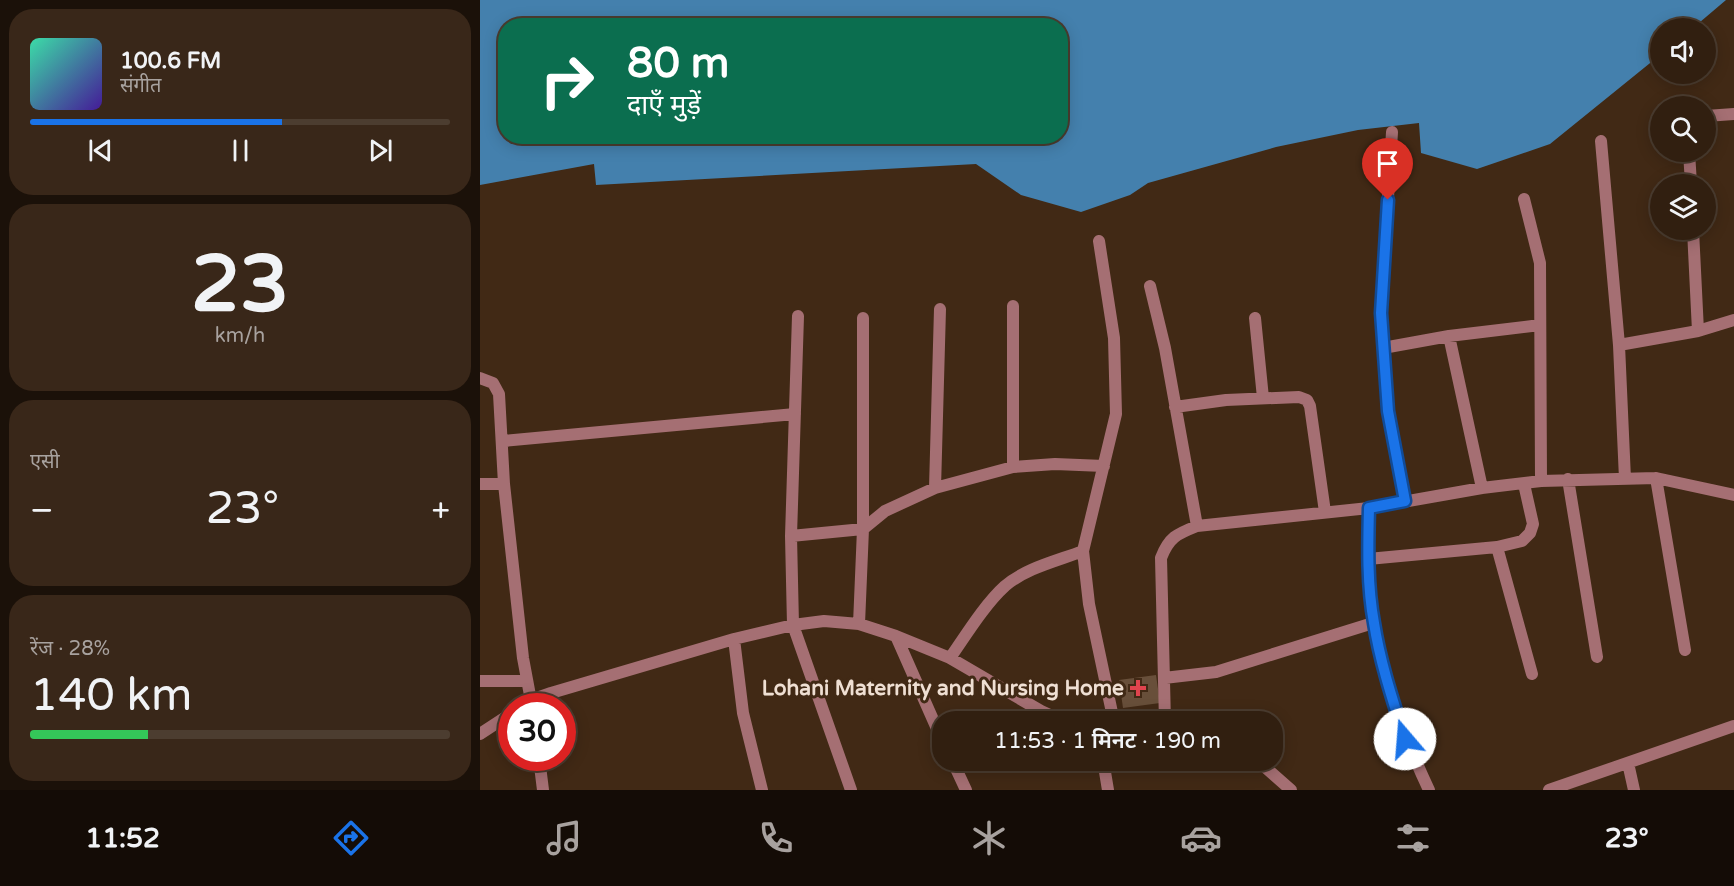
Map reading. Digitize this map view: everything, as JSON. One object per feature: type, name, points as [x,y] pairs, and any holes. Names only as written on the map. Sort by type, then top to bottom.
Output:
[{"type":"street","points":[[1716,115],[1734,114]]},
{"type":"street","points":[[1392,132],[1381,313],[1388,411],[1405,501]]},
{"type":"street","points":[[1601,141],[1619,345],[1625,479]]},
{"type":"street","points":[[1524,199],[1540,263],[1541,481]]},
{"type":"street","points":[[1693,240],[1698,331]]},
{"type":"street","points":[[1100,241],[1114,338],[1116,414],[1083,551],[1089,604],[1111,711]]},
{"type":"street","points":[[1150,286],[1165,348],[1197,526]]},
{"type":"street","points":[[1013,306],[1013,467]]},
{"type":"street","points":[[935,488],[940,309]]},
{"type":"street","points":[[798,316],[791,536],[793,625],[851,790]]},
{"type":"street","points":[[859,624],[863,529],[863,318]]},
{"type":"street","points":[[1255,318],[1263,398]]},
{"type":"street","points":[[1619,345],[1698,331],[1734,320]]},
{"type":"street","points":[[1383,348],[1449,336],[1540,325]]},
{"type":"street","points":[[1449,336],[1482,488]]},
{"type":"street","points":[[480,378],[493,383],[499,394],[504,484],[528,693]]},
{"type":"street","points":[[1175,407],[1263,398],[1299,397],[1307,400],[1310,406],[1325,512]]},
{"type":"street","points":[[503,441],[795,414]]},
{"type":"street","points":[[791,536],[863,529],[885,511],[935,488],[1013,467],[1055,464],[1104,466]]},
{"type":"street","points":[[1656,478],[1685,650]]},
{"type":"street","points":[[1165,711],[1161,558],[1166,545],[1176,535],[1197,526],[1369,508],[1482,488],[1568,479],[1656,478],[1734,495]]},
{"type":"street","points":[[1568,479],[1597,657]]},
{"type":"street","points":[[480,484],[504,484]]},
{"type":"street","points":[[1368,559],[1522,542],[1530,533],[1533,524],[1524,484]]},
{"type":"street","points":[[1369,508],[1368,559],[1374,623],[1389,689],[1405,739],[1429,790]]},
{"type":"street","points":[[1497,546],[1532,674]]},
{"type":"street","points":[[951,658],[974,624],[1006,586],[1030,570],[1083,551]]},
{"type":"street","points":[[563,693],[734,639],[793,625],[824,621],[859,624],[951,658],[1041,711]]},
{"type":"street","points":[[1164,678],[1216,672],[1374,623]]},
{"type":"street","points":[[896,636],[932,717]]},
{"type":"street","points":[[734,639],[743,713],[762,790]]},
{"type":"street","points":[[480,681],[527,681]]},
{"type":"street","points":[[480,734],[498,722]]},
{"type":"street","points":[[1549,790],[1734,726]]},
{"type":"street","points":[[1628,763],[1634,790]]},
{"type":"street","points":[[541,771],[543,790]]},
{"type":"street","points":[[957,771],[966,790]]},
{"type":"street","points":[[1104,771],[1107,790]]},
{"type":"street","points":[[1269,771],[1291,790]]},
{"type":"water","points":[[480,0],[1726,0],[1705,18],[1650,18],[1650,63],[1550,144],[1477,169],[1421,153],[1419,123],[1358,130],[1276,147],[1148,183],[1130,195],[1081,212],[1021,195],[976,164],[596,185],[594,164],[480,185]]},
{"type":"building","points":[[1156,675],[1160,703],[1123,708],[1119,680]]},
{"type":"place","name":"Lohani Maternity and Nursing Home","points":[[1138,688]]},
{"type":"route","points":[[1388,200],[1381,313],[1388,411],[1405,501],[1369,508],[1368,559],[1374,623],[1389,689],[1405,739]]}]
